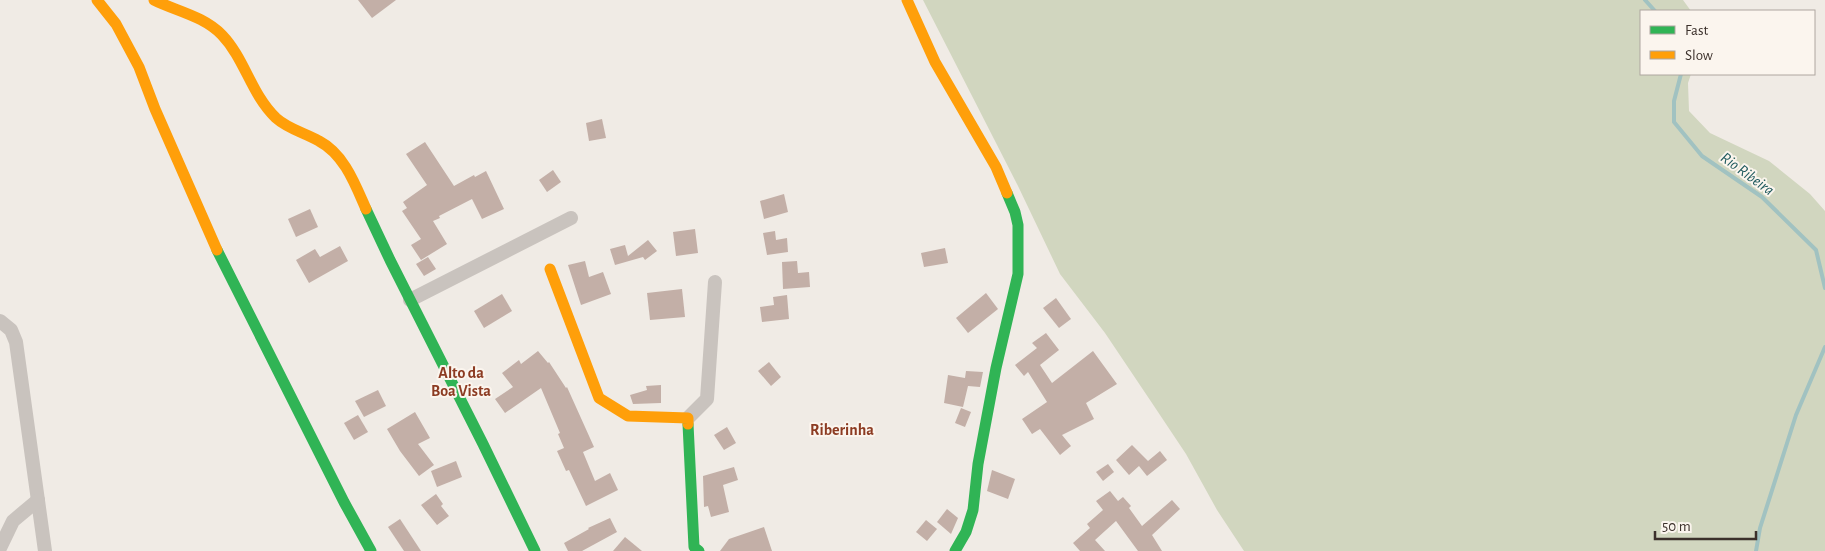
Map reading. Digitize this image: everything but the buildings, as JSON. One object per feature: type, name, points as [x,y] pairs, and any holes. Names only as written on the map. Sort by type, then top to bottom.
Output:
[{"type":"street","points":[[97,0],[116,24],[139,67],[155,109],[223,263],[344,502],[371,551]]},
{"type":"street","points":[[154,0],[208,24],[221,34],[239,57],[257,93],[277,119],[320,140],[334,152],[355,184],[410,300],[502,480],[535,551]]},
{"type":"street","points":[[907,0],[935,62],[996,167],[1015,212],[1018,225],[1018,274],[994,378],[978,464],[973,510],[966,532],[955,551]]},
{"type":"street","points":[[410,300],[571,218]]},
{"type":"street","points":[[550,269],[599,398],[628,416],[688,418]]},
{"type":"street","points":[[699,551],[694,547],[688,418],[707,398],[715,282]]},
{"type":"street","points":[[0,321],[11,330],[16,342],[45,551]]},
{"type":"street","points":[[0,548],[13,521],[38,500]]},
{"type":"green space","points":[[923,0],[1683,0],[1690,10],[1640,10],[1640,75],[1691,75],[1688,83],[1689,111],[1710,133],[1769,161],[1810,194],[1825,211],[1825,551],[1244,551],[1217,510],[1186,454],[1105,333],[1060,274],[1018,186]]},
{"type":"waterway","name":"Rio Ribeira","points":[[1645,0],[1654,10]]},
{"type":"waterway","name":"Rio Ribeira","points":[[1681,75],[1674,101],[1674,122],[1702,156],[1762,197],[1816,250],[1825,288]]},
{"type":"waterway","name":"Rio Ribeira","points":[[1756,551],[1760,528],[1796,415],[1825,347]]},
{"type":"traffic: fast","points":[[955,551],[966,532],[973,510],[978,464],[996,368],[1018,274],[1018,225],[1007,193]]},
{"type":"traffic: fast","points":[[366,209],[535,551]]},
{"type":"traffic: fast","points":[[217,250],[344,502],[371,551]]},
{"type":"traffic: fast","points":[[688,424],[694,547],[699,551]]},
{"type":"traffic: slow","points":[[97,0],[116,24],[139,67],[155,109],[217,250]]},
{"type":"traffic: slow","points":[[154,0],[198,18],[215,28],[230,44],[267,109],[281,122],[319,141],[335,154],[348,170],[366,209]]},
{"type":"traffic: slow","points":[[907,0],[935,62],[996,167],[1007,193]]},
{"type":"traffic: slow","points":[[550,269],[599,398],[628,416],[688,418],[688,424]]},
{"type":"district","name":"Alto da Boa Vista","points":[[461,381]]},
{"type":"district","name":"Riberinha","points":[[842,429]]}]
